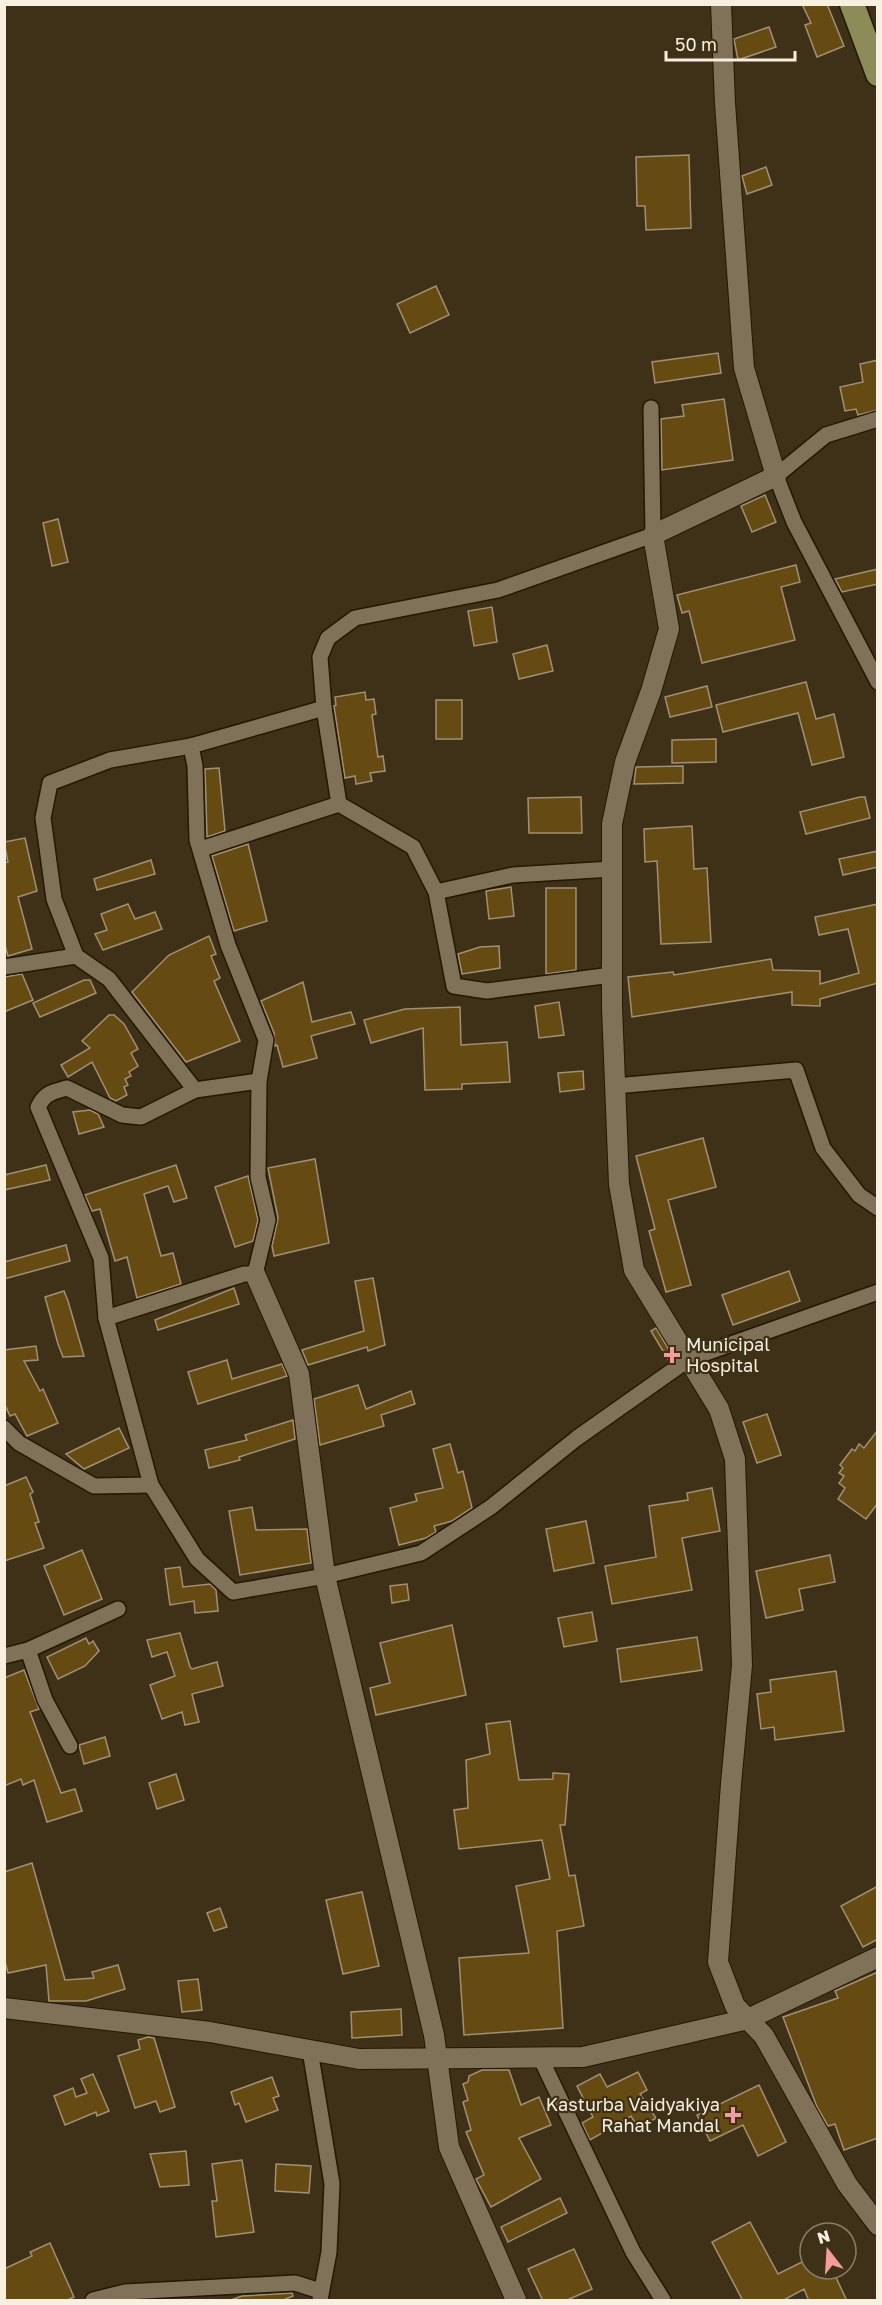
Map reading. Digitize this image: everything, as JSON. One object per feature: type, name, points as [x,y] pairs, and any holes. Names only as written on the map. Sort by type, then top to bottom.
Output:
[{"type":"main road","points":[[852,4],[878,74]]},
{"type":"street","points":[[722,4],[725,103],[744,368],[776,476],[794,522],[878,682]]},
{"type":"street","points":[[651,408],[652,535],[669,629],[651,691],[625,762],[612,824],[612,975],[618,1184],[634,1270],[719,1408],[735,1459],[742,1665],[718,1962],[735,2006],[764,2036],[847,2184],[878,2225]]},
{"type":"street","points":[[339,804],[324,708],[320,657],[328,638],[355,618],[498,590],[652,535],[776,476],[826,435],[878,419]]},
{"type":"street","points":[[195,1090],[109,979],[76,956],[54,898],[43,818],[50,783],[110,760],[191,746],[324,708]]},
{"type":"street","points":[[191,746],[195,766],[197,840],[228,945],[266,1040],[259,1081],[258,1177],[268,1220],[255,1274],[299,1374],[325,1576],[387,1833],[436,2057],[449,2147],[516,2301]]},
{"type":"street","points":[[201,849],[339,804],[413,847],[436,892],[454,986],[487,991],[612,975]]},
{"type":"street","points":[[436,892],[513,875],[612,869]]},
{"type":"street","points":[[4,967],[76,956]]},
{"type":"street","points":[[615,1086],[796,1070],[823,1148],[859,1195],[878,1208]]},
{"type":"street","points":[[259,1081],[195,1090],[141,1117],[122,1116],[67,1088],[46,1094],[38,1107],[101,1258],[106,1318],[151,1485],[197,1559],[233,1592],[325,1576],[421,1553],[491,1507],[577,1438],[688,1359],[878,1292]]},
{"type":"street","points":[[106,1318],[244,1274],[255,1274]]},
{"type":"street","points":[[4,1428],[19,1443],[94,1486],[151,1485]]},
{"type":"street","points":[[4,1656],[28,1650],[118,1609]]},
{"type":"street","points":[[28,1650],[45,1700],[70,1746]]},
{"type":"street","points":[[4,2008],[210,2032],[359,2059],[583,2057],[748,2019],[878,1957]]},
{"type":"street","points":[[93,2301],[125,2292],[295,2283],[320,2296],[329,2252],[332,2184],[310,2050]]},
{"type":"street","points":[[540,2057],[633,2252],[663,2301]]},
{"type":"building","points":[[802,4],[827,4],[844,46],[817,57],[805,25],[811,23]]},
{"type":"building","points":[[769,27],[776,47],[738,60],[734,39]]},
{"type":"building","points":[[689,155],[691,228],[646,230],[645,206],[637,206],[636,157]]},
{"type":"building","points":[[766,167],[772,185],[747,194],[742,176]]},
{"type":"building","points":[[436,286],[449,315],[410,333],[397,304]]},
{"type":"building","points":[[718,353],[721,373],[655,383],[652,362]]},
{"type":"building","points":[[878,360],[878,410],[858,415],[856,409],[845,411],[840,387],[863,382],[860,364]]},
{"type":"building","points":[[724,399],[733,460],[662,470],[661,419],[684,416],[682,405]]},
{"type":"building","points":[[765,495],[776,522],[752,532],[741,506]]},
{"type":"building","points":[[58,519],[68,562],[52,566],[43,523]]},
{"type":"building","points":[[796,565],[800,582],[781,587],[795,640],[702,663],[689,611],[682,613],[677,595]]},
{"type":"building","points":[[878,569],[878,584],[842,592],[835,579]]},
{"type":"building","points":[[492,607],[497,642],[474,646],[468,611]]},
{"type":"building","points":[[547,645],[553,671],[519,679],[513,654]]},
{"type":"building","points":[[806,682],[816,719],[834,714],[844,757],[812,765],[798,713],[723,732],[716,705]]},
{"type":"building","points":[[707,686],[712,707],[670,717],[665,697]]},
{"type":"building","points":[[365,692],[366,700],[374,699],[376,714],[372,715],[378,757],[383,756],[385,771],[370,773],[372,781],[356,784],[355,776],[345,778],[334,706],[336,705],[335,697]]},
{"type":"building","points":[[436,700],[462,700],[462,739],[436,739]]},
{"type":"building","points":[[716,739],[716,762],[672,763],[672,740]]},
{"type":"building","points":[[683,766],[683,783],[634,784],[636,767]]},
{"type":"building","points":[[219,768],[225,831],[207,837],[205,769]]},
{"type":"building","points":[[581,797],[582,833],[529,833],[528,798]]},
{"type":"building","points":[[865,797],[870,818],[806,834],[800,812]]},
{"type":"building","points":[[692,826],[694,869],[707,868],[711,942],[661,944],[657,861],[645,862],[644,829]]},
{"type":"building","points":[[25,838],[37,891],[18,897],[32,949],[8,956],[4,942],[4,863],[8,862],[4,842]]},
{"type":"building","points":[[248,844],[267,921],[234,931],[212,856]]},
{"type":"building","points":[[878,851],[878,867],[843,875],[839,859]]},
{"type":"building","points":[[151,860],[155,874],[97,890],[94,879]]},
{"type":"building","points":[[511,887],[514,916],[489,919],[486,891]]},
{"type":"building","points":[[546,888],[576,888],[576,970],[546,974]]},
{"type":"building","points":[[128,904],[135,919],[155,912],[162,929],[103,950],[95,934],[107,930],[101,914]]},
{"type":"building","points":[[878,904],[878,983],[820,999],[820,1006],[792,1005],[792,992],[632,1017],[628,977],[673,972],[674,975],[771,959],[773,970],[820,971],[820,984],[859,973],[848,929],[819,935],[815,917]]},
{"type":"building","points":[[209,936],[216,954],[211,956],[220,978],[214,981],[240,1041],[186,1062],[132,992],[169,955]]},
{"type":"building","points":[[499,946],[500,968],[462,974],[458,954],[480,947]]},
{"type":"building","points":[[22,974],[33,1000],[4,1012],[4,977]]},
{"type":"building","points":[[84,980],[90,980],[96,993],[40,1017],[33,1003]]},
{"type":"building","points":[[303,982],[312,1022],[351,1012],[355,1024],[311,1036],[317,1058],[283,1067],[277,1045],[275,1046],[274,1033],[261,1001]]},
{"type":"building","points":[[559,1002],[564,1035],[539,1038],[535,1006]]},
{"type":"building","points":[[460,1007],[461,1045],[507,1042],[510,1082],[462,1084],[462,1089],[425,1090],[423,1028],[371,1043],[364,1020],[405,1009]]},
{"type":"building","points":[[109,1015],[114,1015],[124,1024],[138,1049],[131,1053],[138,1066],[129,1072],[131,1076],[125,1079],[128,1085],[124,1087],[127,1095],[116,1101],[110,1098],[92,1062],[68,1077],[61,1065],[90,1048],[82,1041]]},
{"type":"building","points":[[583,1071],[584,1089],[560,1092],[558,1073]]},
{"type":"building","points":[[90,1110],[98,1114],[104,1127],[79,1134],[73,1112]]},
{"type":"building","points":[[703,1138],[716,1187],[668,1200],[691,1285],[666,1292],[649,1231],[655,1229],[636,1156]]},
{"type":"building","points":[[315,1159],[329,1243],[274,1256],[272,1246],[278,1218],[268,1168]]},
{"type":"building","points":[[46,1165],[50,1180],[4,1190],[4,1175]]},
{"type":"building","points":[[176,1165],[187,1198],[174,1202],[168,1186],[144,1194],[161,1256],[173,1253],[181,1284],[137,1298],[127,1257],[115,1261],[100,1209],[92,1211],[85,1195]]},
{"type":"building","points":[[248,1176],[258,1220],[253,1241],[235,1247],[215,1187]]},
{"type":"building","points":[[66,1245],[70,1261],[4,1279],[4,1262]]},
{"type":"building","points":[[789,1271],[800,1301],[733,1325],[722,1295]]},
{"type":"building","points":[[373,1278],[385,1345],[368,1351],[367,1347],[308,1365],[302,1350],[364,1331],[355,1281]]},
{"type":"building","points":[[234,1288],[239,1304],[158,1330],[155,1320]]},
{"type":"building","points":[[64,1291],[84,1356],[63,1357],[58,1344],[45,1297]]},
{"type":"building","points":[[656,1328],[674,1358],[669,1361],[651,1331]]},
{"type":"building","points":[[36,1346],[38,1360],[24,1361],[40,1391],[43,1389],[58,1423],[27,1436],[15,1414],[10,1416],[4,1403],[4,1350]]},
{"type":"building","points":[[227,1360],[232,1379],[282,1364],[287,1376],[198,1404],[188,1372]]},
{"type":"building","points":[[358,1385],[366,1409],[411,1391],[415,1404],[381,1415],[384,1426],[320,1445],[314,1399]]},
{"type":"building","points":[[767,1414],[781,1455],[757,1463],[743,1422]]},
{"type":"building","points":[[293,1420],[295,1439],[239,1457],[240,1460],[209,1468],[205,1450],[247,1440],[245,1435]]},
{"type":"building","points":[[119,1428],[129,1448],[84,1469],[66,1454]]},
{"type":"building","points":[[878,1430],[878,1503],[866,1519],[838,1499],[845,1488],[839,1483],[844,1476],[839,1473],[843,1468],[840,1465],[852,1449],[855,1451],[859,1444],[864,1448]]},
{"type":"building","points":[[450,1444],[458,1473],[463,1471],[472,1508],[452,1521],[434,1526],[436,1532],[426,1538],[399,1545],[390,1508],[417,1501],[415,1494],[443,1488],[433,1449]]},
{"type":"building","points":[[26,1477],[33,1492],[30,1494],[39,1522],[35,1523],[44,1548],[4,1561],[4,1486]]},
{"type":"building","points":[[712,1488],[720,1531],[682,1538],[692,1590],[612,1604],[605,1566],[656,1557],[649,1506],[688,1500],[687,1493]]},
{"type":"building","points":[[252,1507],[256,1530],[307,1529],[311,1563],[240,1575],[229,1511]]},
{"type":"building","points":[[586,1521],[594,1563],[554,1571],[546,1529]]},
{"type":"building","points":[[82,1550],[102,1599],[64,1615],[44,1566]]},
{"type":"building","points":[[830,1555],[835,1582],[799,1589],[803,1610],[766,1618],[756,1571]]},
{"type":"building","points":[[180,1567],[183,1587],[210,1584],[216,1590],[218,1611],[195,1613],[194,1601],[170,1605],[165,1569]]},
{"type":"building","points":[[407,1584],[409,1600],[392,1603],[390,1586]]},
{"type":"building","points":[[592,1612],[597,1641],[564,1647],[558,1618]]},
{"type":"building","points":[[452,1625],[466,1695],[376,1715],[370,1688],[390,1683],[380,1643]]},
{"type":"building","points":[[180,1633],[190,1667],[192,1669],[217,1662],[223,1686],[192,1694],[199,1722],[185,1725],[182,1712],[162,1719],[150,1685],[175,1676],[167,1652],[152,1657],[147,1640]]},
{"type":"building","points":[[697,1637],[702,1670],[621,1682],[617,1649]]},
{"type":"building","points":[[86,1638],[89,1644],[93,1641],[99,1651],[85,1666],[58,1679],[47,1657]]},
{"type":"building","points":[[24,1670],[39,1709],[30,1712],[61,1793],[75,1789],[82,1811],[47,1822],[34,1780],[23,1785],[21,1779],[4,1786],[4,1678]]},
{"type":"building","points":[[836,1671],[844,1731],[775,1740],[774,1727],[761,1729],[757,1694],[771,1692],[770,1680]]},
{"type":"building","points":[[510,1721],[519,1780],[553,1779],[553,1773],[569,1774],[565,1825],[560,1825],[569,1876],[575,1875],[584,1926],[557,1931],[563,2028],[464,2035],[459,1958],[529,1953],[516,1886],[550,1879],[542,1840],[459,1849],[454,1810],[468,1808],[466,1760],[490,1754],[486,1724]]},
{"type":"building","points":[[105,1737],[110,1756],[84,1764],[79,1745]]},
{"type":"building","points":[[176,1774],[184,1800],[157,1809],[149,1783]]},
{"type":"building","points":[[32,1863],[65,1980],[94,1978],[92,1972],[118,1965],[125,1989],[86,2001],[49,2001],[46,1965],[8,1973],[4,1958],[4,1872]]},
{"type":"building","points":[[878,1886],[878,1939],[863,1947],[841,1906]]},
{"type":"building","points":[[362,1892],[379,1966],[343,1974],[326,1900]]},
{"type":"building","points":[[220,1908],[227,1927],[214,1931],[207,1913]]},
{"type":"building","points":[[878,1972],[878,2138],[844,2150],[835,2124],[828,2126],[817,2107],[783,2017],[838,1998],[835,1991]]},
{"type":"building","points":[[198,1979],[202,2010],[182,2012],[178,1981]]},
{"type":"building","points":[[401,2009],[402,2035],[352,2038],[351,2012]]},
{"type":"building","points":[[154,2038],[175,2107],[160,2112],[156,2101],[135,2108],[118,2056],[140,2049],[138,2040]]},
{"type":"building","points":[[482,2070],[509,2070],[521,2105],[539,2097],[551,2125],[519,2138],[541,2179],[491,2207],[476,2179],[484,2175],[466,2132],[471,2130],[463,2102],[468,2100],[463,2084],[468,2082],[469,2076]]},
{"type":"building","points":[[638,2072],[647,2090],[640,2094],[656,2118],[639,2129],[631,2116],[590,2140],[582,2123],[593,2117],[577,2086],[600,2074],[607,2087]]},
{"type":"building","points":[[93,2074],[109,2111],[97,2116],[96,2112],[65,2125],[54,2096],[73,2088],[76,2097],[87,2093],[81,2079]]},
{"type":"building","points":[[272,2077],[279,2096],[273,2098],[278,2110],[246,2122],[239,2103],[235,2105],[231,2092]]},
{"type":"building","points":[[759,2085],[786,2142],[758,2156],[743,2125],[710,2141],[697,2115]]},
{"type":"building","points":[[186,2151],[189,2185],[160,2187],[150,2154]]},
{"type":"building","points":[[242,2160],[254,2232],[216,2237],[212,2201],[217,2201],[212,2164]]},
{"type":"building","points":[[276,2164],[311,2166],[309,2193],[275,2191]]},
{"type":"building","points":[[560,2198],[567,2213],[508,2242],[501,2227]]},
{"type":"building","points":[[750,2222],[778,2274],[798,2264],[798,2281],[838,2281],[847,2301],[809,2301],[804,2289],[782,2301],[743,2301],[712,2242]]},
{"type":"building","points":[[50,2243],[74,2297],[65,2301],[4,2301],[4,2269],[32,2256],[30,2252]]},
{"type":"building","points":[[574,2249],[592,2289],[565,2301],[543,2301],[528,2269]]},
{"type":"building","points":[[292,2293],[293,2296],[281,2301],[231,2300],[242,2296]]},
{"type":"place","name":"Municipal Hospital","points":[[672,1355]]},
{"type":"place","name":"Kasturba Vaidyakiya Rahat Mandal","points":[[733,2115]]}]
